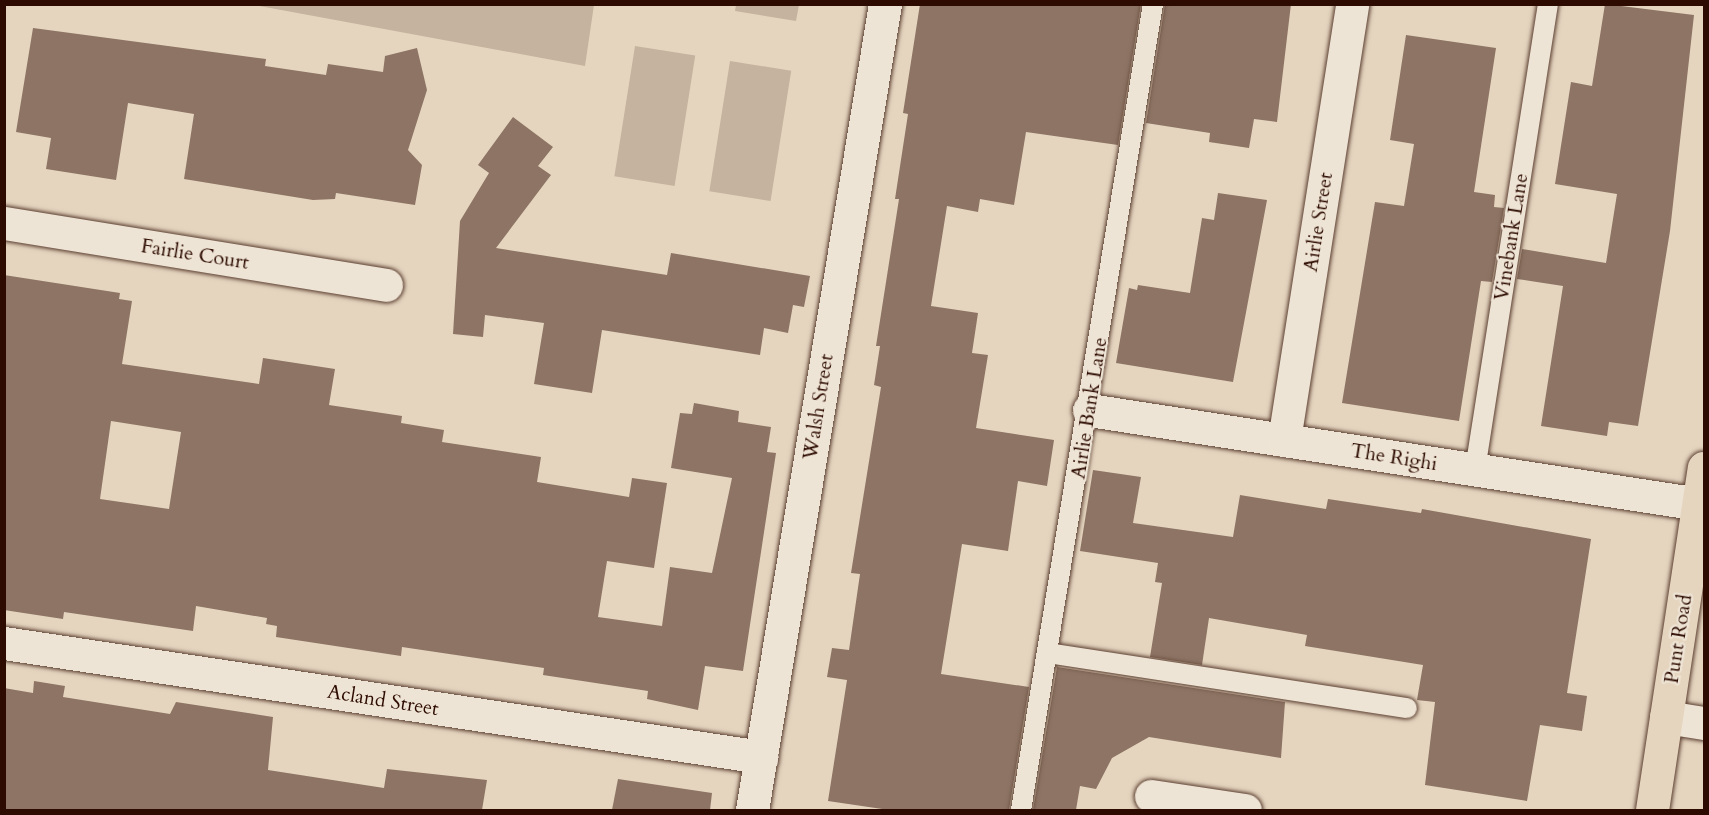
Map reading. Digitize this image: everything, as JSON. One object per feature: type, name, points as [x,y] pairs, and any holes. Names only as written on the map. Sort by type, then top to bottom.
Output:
[{"type":"highway","name":"Punt Road","points":[[1652,810],[1704,468]]},
{"type":"street","name":"Walsh Street","points":[[752,810],[885,4]]},
{"type":"street","name":"Airlie Street","points":[[1284,440],[1352,4]]},
{"type":"street","name":"Fairlie Court","points":[[4,223],[386,285]]},
{"type":"street","name":"The Righi","points":[[1089,410],[1699,504]]},
{"type":"street","name":"Acland Street","points":[[4,643],[761,757]]},
{"type":"street","points":[[1666,717],[1704,723]]},
{"type":"street","points":[[1151,796],[1245,810]]},
{"type":"lane","name":"Airlie Bank Lane","points":[[1021,810],[1089,410],[1153,4]]},
{"type":"lane","name":"Vinebank Lane","points":[[1475,470],[1548,4]]},
{"type":"lane","points":[[1047,653],[1407,708]]},
{"type":"shaded area","points":[[249,4],[594,4],[594,5],[585,66]]},
{"type":"shaded area","points":[[736,4],[799,5],[796,21],[735,11]]},
{"type":"shaded area","points":[[635,46],[695,56],[675,186],[614,176]]},
{"type":"shaded area","points":[[730,61],[791,71],[771,201],[709,191]]},
{"type":"building","points":[[920,4],[1141,4],[1118,145],[1026,132],[1014,205],[980,199],[978,212],[947,206],[931,306],[978,313],[972,353],[988,355],[976,428],[1054,440],[1047,486],[1018,481],[1008,551],[962,544],[941,674],[1029,687],[1009,810],[889,810],[828,801],[847,680],[827,677],[832,648],[849,650],[860,574],[851,573],[881,387],[874,385],[880,346],[876,346],[899,199],[895,199],[908,114],[903,113]]},
{"type":"building","points":[[1165,4],[1291,4],[1277,122],[1254,119],[1249,148],[1209,142],[1210,133],[1146,123]]},
{"type":"building","points":[[1605,4],[1694,15],[1670,231],[1638,426],[1609,422],[1607,436],[1541,426],[1563,286],[1517,279],[1522,249],[1606,263],[1617,194],[1555,184],[1571,82],[1592,86]]},
{"type":"building","points":[[33,28],[266,59],[265,66],[326,75],[328,64],[383,72],[385,56],[417,48],[427,90],[408,150],[422,165],[415,205],[336,193],[335,199],[313,200],[184,179],[194,114],[128,103],[116,180],[46,169],[51,138],[16,132]]},
{"type":"building","points":[[1406,35],[1496,48],[1474,192],[1495,195],[1494,207],[1504,208],[1492,282],[1481,281],[1459,421],[1342,403],[1375,202],[1404,206],[1414,144],[1390,140]]},
{"type":"building","points":[[513,117],[553,147],[538,166],[551,175],[496,248],[667,275],[671,253],[810,276],[804,307],[793,305],[788,333],[764,328],[760,355],[602,330],[592,393],[534,384],[544,323],[485,315],[483,337],[453,334],[460,221],[489,173],[478,165]]},
{"type":"building","points":[[1218,193],[1267,200],[1233,382],[1116,363],[1129,288],[1137,290],[1138,285],[1190,293],[1202,218],[1214,220]]},
{"type":"building","points":[[4,275],[120,293],[119,299],[132,301],[122,364],[259,384],[263,358],[335,369],[329,405],[402,416],[401,423],[444,430],[442,442],[541,457],[537,482],[629,497],[632,478],[667,483],[654,568],[607,561],[598,617],[662,626],[670,567],[712,573],[732,478],[671,468],[680,413],[692,414],[694,403],[739,411],[738,422],[771,427],[767,452],[776,453],[743,671],[705,666],[698,710],[647,699],[648,691],[543,675],[544,668],[402,647],[401,656],[276,637],[277,626],[266,624],[267,618],[196,606],[193,631],[64,612],[63,619],[4,610]],"holes":[[[111,421],[181,432],[169,509],[100,499]]]},
{"type":"building","points":[[1093,470],[1141,477],[1133,523],[1233,537],[1240,495],[1326,509],[1328,499],[1421,513],[1422,509],[1591,539],[1567,693],[1587,696],[1582,731],[1540,725],[1527,801],[1425,785],[1435,702],[1417,700],[1423,665],[1305,646],[1307,635],[1209,618],[1202,665],[1150,657],[1162,583],[1155,582],[1158,563],[1080,551]]},
{"type":"building","points":[[1057,667],[1285,702],[1281,758],[1149,737],[1112,758],[1096,789],[1080,786],[1076,810],[1033,810]]},
{"type":"building","points":[[34,681],[65,686],[63,697],[170,714],[176,702],[273,717],[268,770],[384,788],[387,769],[487,780],[482,810],[4,810],[4,688],[33,693]]},
{"type":"building","points":[[618,779],[712,793],[710,810],[612,810]]}]
